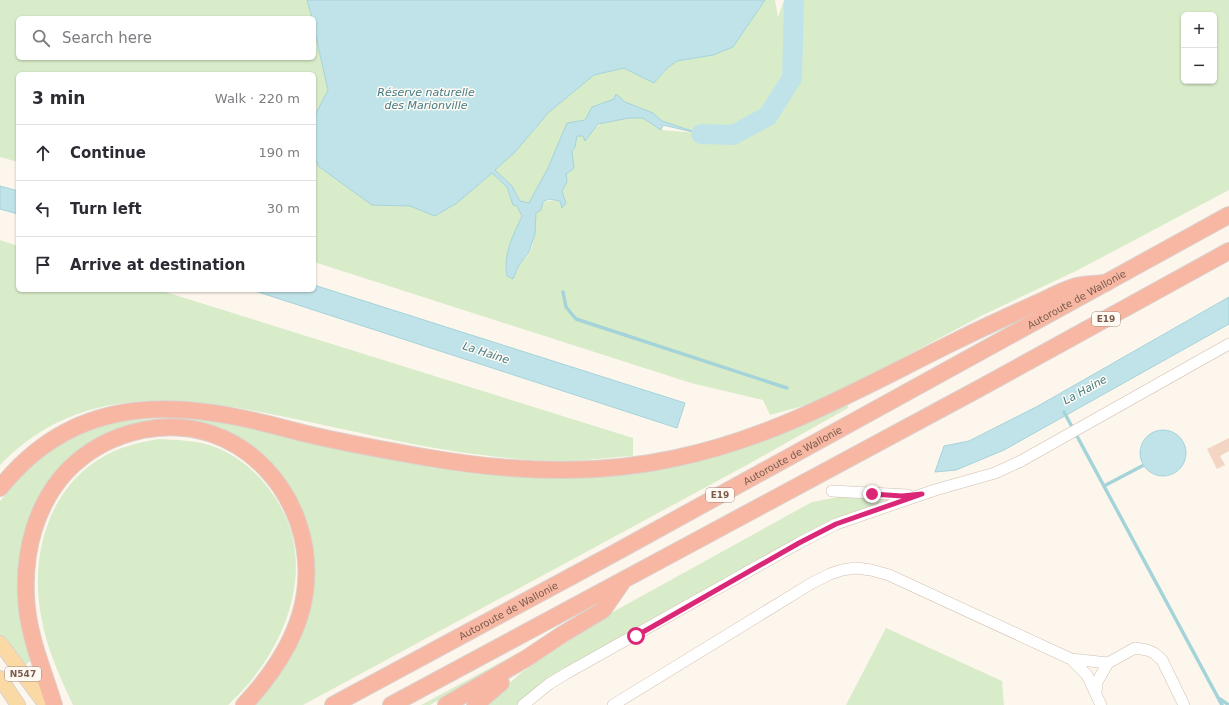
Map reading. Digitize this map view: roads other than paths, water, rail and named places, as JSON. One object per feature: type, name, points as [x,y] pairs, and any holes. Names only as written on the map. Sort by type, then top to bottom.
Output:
[{"type":"highway","name":"Autoroute de Wallonie","points":[[333,705],[611,555],[1229,215]]},
{"type":"highway","name":"E19","points":[[391,705],[623,581],[1229,251]]},
{"type":"highway","points":[[0,481],[48,442],[66,430],[106,415],[147,409],[188,410],[229,415],[338,440],[475,465],[555,470],[586,470],[624,467],[673,459],[715,449],[787,424],[819,410],[956,341],[1075,286],[1106,283]]},
{"type":"highway","points":[[54,705],[34,643],[26,602],[27,559],[37,518],[53,488],[80,458],[111,440],[135,432],[160,428],[185,429],[211,435],[234,445],[253,457],[268,471],[282,488],[299,522],[305,552],[306,577],[298,620],[290,640],[273,669],[244,705]]},
{"type":"highway","points":[[0,488],[16,469]]},
{"type":"highway","points":[[446,705],[528,658],[563,634],[603,610],[623,581]]},
{"type":"highway","points":[[475,705],[528,658]]},
{"type":"main road","name":"N547","points":[[0,643],[46,705]]},
{"type":"main road","name":"N547","points":[[0,678],[18,705]]},
{"type":"street","points":[[523,705],[549,684],[561,677],[799,543],[836,524],[922,494],[995,473],[1021,461],[1229,344]]},
{"type":"street","points":[[832,491],[902,496],[922,494]]},
{"type":"street","points":[[613,705],[812,583],[830,574],[856,568],[889,575],[1071,659],[1108,663]]},
{"type":"street","points":[[1096,694],[1096,682],[1108,663],[1135,648],[1154,653],[1162,660],[1184,705]]},
{"type":"street","points":[[1071,659],[1087,675],[1101,705]]},
{"type":"water","name":"Réserve naturelle des Marionville","points":[[307,0],[765,0],[733,47],[713,55],[677,61],[666,69],[654,83],[624,68],[594,75],[549,112],[515,152],[495,170],[512,186],[520,201],[529,203],[548,168],[567,123],[585,120],[592,107],[614,99],[616,94],[625,102],[653,113],[662,121],[701,134],[663,125],[661,130],[643,118],[629,118],[598,124],[585,141],[583,136],[577,136],[575,147],[572,151],[574,168],[566,174],[567,182],[562,191],[566,203],[562,208],[560,201],[549,199],[543,202],[541,210],[536,213],[535,234],[529,252],[519,265],[513,279],[507,276],[506,260],[515,231],[522,216],[517,206],[513,205],[507,187],[492,173],[457,203],[435,216],[410,206],[372,205],[318,166],[316,160],[316,113],[328,90],[316,37],[316,16],[311,16]]},
{"type":"water","points":[[0,186],[16,190],[16,213],[0,209]]},
{"type":"water","name":"La Haine","points":[[316,286],[685,403],[677,428],[258,292],[316,292]]},
{"type":"water","name":"La Haine","points":[[1229,297],[1229,324],[1004,450],[956,470],[935,472],[944,446],[969,441],[1038,406]]},
{"type":"water","points":[[1168,430],[1180,436],[1185,444],[1185,462],[1180,470],[1172,475],[1158,476],[1146,470],[1141,462],[1140,448],[1146,436],[1154,431]]},
{"type":"waterway","points":[[701,134],[733,135],[768,116],[792,78],[794,0]]},
{"type":"waterway","points":[[563,292],[566,307],[576,319],[787,388]]},
{"type":"waterway","points":[[1064,412],[1222,705]]},
{"type":"waterway","points":[[1104,486],[1142,466]]},
{"type":"waterway","points":[[1220,699],[1229,705]]}]
